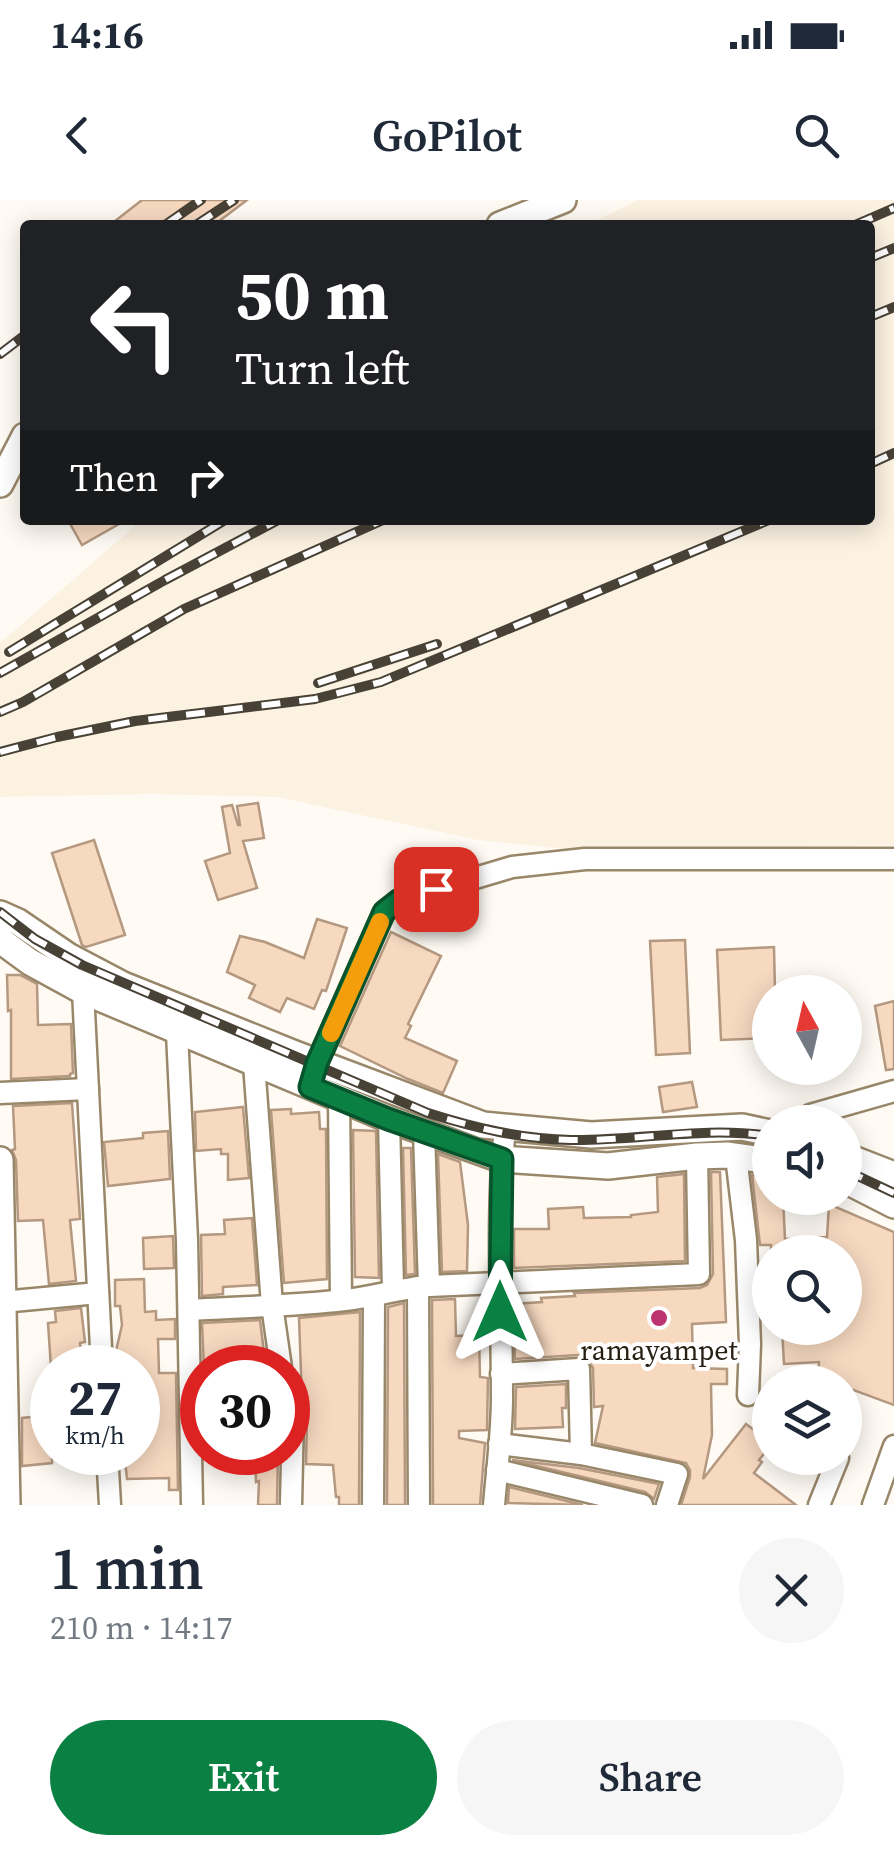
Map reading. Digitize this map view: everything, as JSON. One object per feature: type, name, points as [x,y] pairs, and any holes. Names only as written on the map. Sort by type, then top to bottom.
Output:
[{"type":"street","points":[[513,220],[563,200]]},
{"type":"street","points":[[0,484],[20,446]]},
{"type":"street","points":[[313,1075],[384,912],[398,901],[512,867],[585,860],[894,859]]},
{"type":"street","points":[[0,914],[68,956],[85,979],[177,1032],[256,1051]]},
{"type":"street","points":[[0,940],[30,962],[85,979],[123,985],[313,1075],[483,1125],[591,1135],[752,1128]]},
{"type":"street","points":[[85,979],[101,1345]]},
{"type":"street","points":[[177,1032],[189,1310],[192,1505]]},
{"type":"street","points":[[256,1051],[278,1345]]},
{"type":"street","points":[[313,1075],[339,1098],[502,1159],[608,1166],[698,1156],[752,1158]]},
{"type":"street","points":[[0,1093],[88,1089]]},
{"type":"street","points":[[847,1105],[894,1092]]},
{"type":"street","points":[[339,1098],[341,1300]]},
{"type":"street","points":[[373,1505],[388,1119]]},
{"type":"street","points":[[494,1505],[500,1444],[504,1127]]},
{"type":"street","points":[[727,1128],[746,1240],[748,1395]]},
{"type":"street","points":[[419,1505],[424,1132]]},
{"type":"street","points":[[189,1310],[341,1300],[423,1286],[700,1274],[698,1156]]},
{"type":"street","points":[[0,1160],[2,1471],[7,1505]]},
{"type":"street","points":[[862,1163],[894,1175]]},
{"type":"street","points":[[862,1189],[894,1205]]},
{"type":"street","points":[[2,1308],[98,1293]]},
{"type":"street","points":[[501,1374],[580,1369],[581,1454]]},
{"type":"street","points":[[500,1444],[581,1454],[677,1474],[667,1505]]},
{"type":"street","points":[[873,1505],[894,1446]]},
{"type":"street","points":[[496,1470],[642,1505]]},
{"type":"street","points":[[109,1475],[110,1505]]},
{"type":"street","points":[[291,1505],[292,1475]]},
{"type":"street","points":[[819,1505],[831,1475]]},
{"type":"shaded area","points":[[638,200],[894,200],[894,845],[584,851],[478,840],[277,797],[0,797],[0,643],[136,525],[875,525],[875,220],[598,220]]},
{"type":"building","points":[[142,200],[247,200],[221,220],[116,220]]},
{"type":"building","points":[[71,525],[117,525],[82,545]]},
{"type":"building","points":[[258,803],[264,838],[243,841],[257,888],[218,900],[205,861],[230,853],[222,807],[232,805],[240,825],[237,806]]},
{"type":"building","points":[[94,840],[125,935],[86,947],[82,945],[52,853]]},
{"type":"building","points":[[317,919],[347,928],[326,991],[322,990],[314,1009],[287,998],[280,1012],[249,998],[255,985],[227,972],[240,936],[304,958]]},
{"type":"building","points":[[391,932],[441,956],[405,1038],[457,1061],[443,1093],[340,1046]]},
{"type":"building","points":[[685,940],[690,1053],[656,1055],[650,941]]},
{"type":"building","points":[[774,947],[775,975],[752,975],[752,1039],[721,1040],[717,950]]},
{"type":"building","points":[[7,975],[20,975],[37,984],[38,1025],[71,1024],[70,1076],[11,1079]]},
{"type":"building","points":[[894,1001],[894,1069],[886,1070],[875,1006]]},
{"type":"building","points":[[692,1082],[697,1107],[663,1112],[659,1087]]},
{"type":"building","points":[[72,1103],[80,1219],[70,1220],[76,1281],[49,1284],[43,1220],[18,1221],[13,1106]]},
{"type":"building","points":[[243,1107],[249,1178],[228,1180],[228,1154],[221,1154],[221,1149],[196,1151],[195,1112]]},
{"type":"building","points":[[291,1109],[291,1114],[319,1112],[320,1129],[326,1129],[327,1279],[284,1283],[271,1110]]},
{"type":"building","points":[[353,1130],[376,1131],[379,1278],[355,1277]]},
{"type":"building","points":[[168,1131],[170,1179],[108,1186],[104,1142]]},
{"type":"building","points":[[403,1148],[411,1148],[415,1274],[406,1275]]},
{"type":"building","points":[[438,1154],[460,1162],[468,1225],[467,1271],[442,1272]]},
{"type":"building","points":[[711,1172],[720,1172],[726,1322],[692,1324],[693,1368],[727,1369],[727,1384],[711,1384],[712,1435],[703,1479],[746,1424],[752,1428],[752,1475],[796,1505],[681,1505],[690,1477],[686,1463],[595,1443],[603,1406],[594,1407],[593,1368],[586,1357],[515,1359],[514,1304],[575,1296],[574,1293],[700,1288],[707,1285],[713,1274]]},
{"type":"building","points":[[684,1174],[685,1261],[514,1268],[514,1229],[549,1229],[548,1209],[583,1207],[584,1218],[658,1212],[657,1177]]},
{"type":"building","points":[[757,1215],[784,1215],[785,1235],[759,1235]]},
{"type":"building","points":[[828,1215],[855,1215],[894,1232],[894,1405],[862,1393],[862,1365],[784,1364],[783,1345],[862,1345],[862,1235],[827,1235]]},
{"type":"building","points":[[252,1218],[257,1285],[223,1287],[223,1294],[202,1296],[201,1235],[225,1234],[224,1220]]},
{"type":"building","points":[[173,1236],[174,1268],[144,1269],[143,1238]]},
{"type":"building","points":[[144,1279],[145,1312],[156,1311],[156,1320],[175,1319],[175,1339],[158,1339],[158,1345],[117,1345],[122,1325],[120,1306],[115,1306],[115,1280]]},
{"type":"building","points":[[455,1299],[456,1336],[479,1335],[480,1377],[488,1378],[487,1430],[459,1431],[459,1438],[485,1443],[480,1505],[433,1505],[432,1300]]},
{"type":"building","points":[[404,1303],[405,1505],[387,1505],[388,1307]]},
{"type":"building","points":[[81,1308],[85,1342],[49,1345],[48,1323],[56,1322],[55,1311]]},
{"type":"building","points":[[360,1312],[359,1505],[339,1505],[333,1465],[310,1464],[310,1345],[300,1345],[299,1318]]},
{"type":"building","points":[[260,1320],[263,1345],[203,1345],[202,1323]]},
{"type":"building","points":[[160,1373],[176,1373],[178,1490],[169,1490],[169,1478],[127,1479],[127,1475],[160,1475]]},
{"type":"building","points":[[566,1384],[563,1427],[515,1429],[516,1387]]},
{"type":"building","points":[[30,1417],[30,1465],[22,1466],[22,1418]]},
{"type":"building","points":[[512,1460],[659,1484],[654,1499],[645,1492]]},
{"type":"building","points":[[256,1475],[278,1475],[277,1505],[258,1505],[259,1481],[256,1482]]},
{"type":"building","points":[[509,1487],[583,1505],[508,1503]]},
{"type":"railway","points":[[172,220],[201,200]]},
{"type":"railway","points":[[204,220],[234,200]]},
{"type":"railway","points":[[866,220],[894,208]]},
{"type":"railway","points":[[875,256],[894,248]]},
{"type":"railway","points":[[875,315],[894,307]]},
{"type":"railway","points":[[0,354],[20,339]]},
{"type":"railway","points":[[875,462],[894,453]]},
{"type":"railway","points":[[9,652],[217,525]]},
{"type":"railway","points":[[0,673],[269,525]]},
{"type":"railway","points":[[0,712],[184,609],[372,525]]},
{"type":"railway","points":[[0,752],[135,721],[315,699],[381,682],[757,525]]},
{"type":"railway","points":[[318,683],[437,644]]},
{"type":"railway","points":[[0,912],[35,939],[82,965],[428,1113],[498,1132],[552,1139],[752,1134]]},
{"type":"railway","points":[[862,1178],[894,1193]]},
{"type":"slow traffic","points":[[331,1033],[380,922]]},
{"type":"place","name":"ramayampet","points":[[659,1318]]},
{"type":"route","points":[[436,889],[398,901],[384,912],[310,1087],[502,1159],[500,1312]]}]
